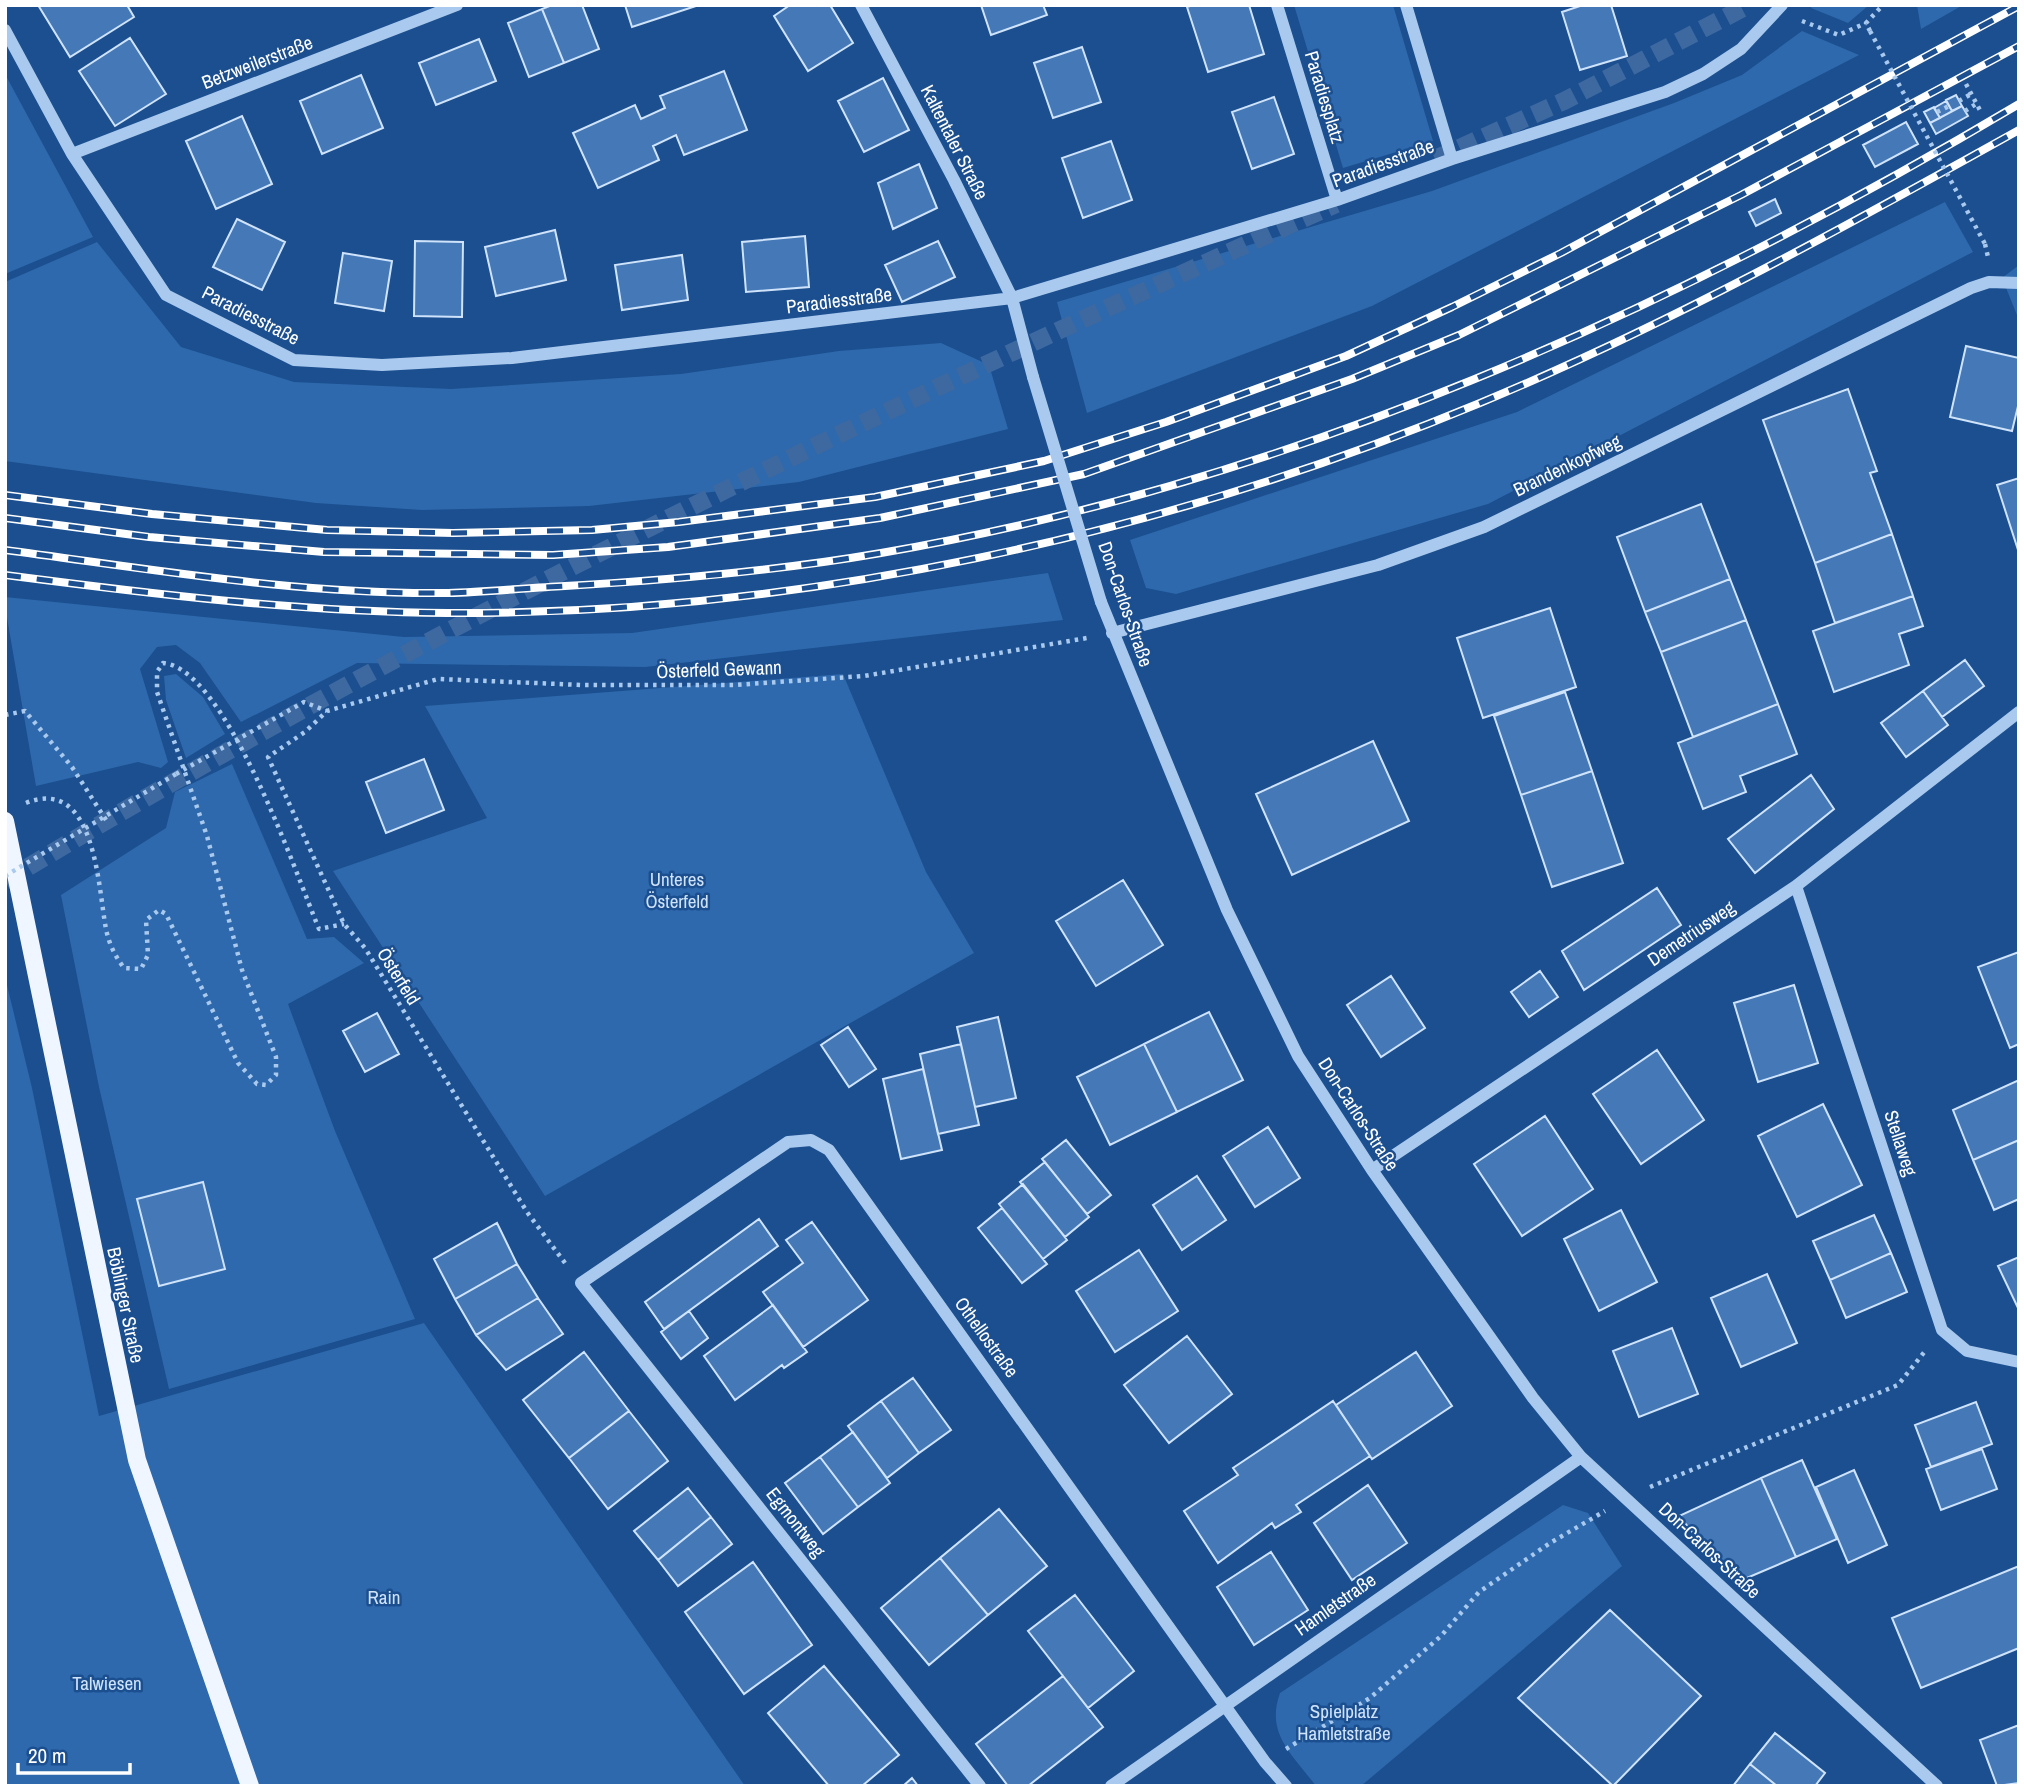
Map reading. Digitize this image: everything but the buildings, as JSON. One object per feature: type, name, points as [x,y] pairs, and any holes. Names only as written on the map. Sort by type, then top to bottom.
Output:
[{"type":"main road","name":"Böblinger Straße","points":[[10,814],[137,1460],[250,1786]]},
{"type":"street","name":"Betzweilerstraße","points":[[72,154],[457,5]]},
{"type":"street","name":"Kaltentaler Straße","points":[[861,5],[954,180],[1012,299]]},
{"type":"street","name":"Paradiesplatz","points":[[1277,5],[1337,200]]},
{"type":"street","points":[[1406,5],[1452,159]]},
{"type":"street","name":"Paradiesstraße","points":[[5,30],[72,154],[166,295],[294,360],[382,365],[512,358],[1012,299],[1337,200],[1452,159],[1665,92],[1741,49],[1782,5]]},
{"type":"street","name":"Brandenkopfweg","points":[[1112,633],[1378,565],[1484,527],[1971,288],[1989,282],[2019,284]]},
{"type":"street","name":"Don-Carlos-Straße","points":[[1012,299],[1033,377],[1112,633],[1233,922],[1298,1056],[1372,1170],[1533,1398],[1581,1457],[1937,1786]]},
{"type":"street","name":"Demetriusweg","points":[[1372,1170],[1796,886],[2019,712]]},
{"type":"street","name":"Stellaweg","points":[[1796,886],[1942,1330]]},
{"type":"street","name":"Othellostraße","points":[[581,1283],[788,1142],[811,1140],[829,1150],[1265,1762],[1286,1786]]},
{"type":"street","name":"Egmontweg","points":[[581,1283],[980,1786]]},
{"type":"street","points":[[1942,1330],[1968,1352],[2019,1362]]},
{"type":"street","name":"Hamletstraße","points":[[1111,1786],[1224,1704],[1581,1457]]},
{"type":"path","points":[[1803,22],[1839,35],[1866,23],[1883,5]]},
{"type":"path","points":[[1866,23],[1985,244]]},
{"type":"path","points":[[1966,84],[1982,114]]},
{"type":"path","points":[[1959,101],[1971,94]]},
{"type":"path","points":[[1965,111],[1976,104]]},
{"type":"path","points":[[1937,112],[1949,106]]},
{"type":"path","name":"Österfeld Gewann","points":[[327,711],[438,679],[583,685],[747,684],[864,676],[1112,633]]},
{"type":"path","points":[[10,814],[36,799],[52,799],[71,807],[94,852],[113,952],[124,968],[141,970],[148,954],[146,920],[159,910],[166,914],[238,1063],[257,1084],[266,1085],[276,1075],[276,1057],[242,970],[206,836],[184,769],[164,721],[157,692],[157,671],[163,663],[175,664],[209,695],[239,738],[319,929],[344,924]]},
{"type":"path","points":[[5,876],[184,769],[304,702],[327,711]]},
{"type":"path","points":[[5,715],[26,711],[72,767],[106,820]]},
{"type":"path","name":"Österfeld","points":[[327,711],[305,732],[268,757],[344,924],[365,948],[527,1212],[581,1283]]},
{"type":"path","points":[[1265,1762],[1370,1698],[1441,1636],[1479,1592],[1550,1543],[1665,1480],[1898,1385],[1942,1330]]},
{"type":"green space","points":[[1294,5],[1393,5],[1433,141],[1343,168]]},
{"type":"green space","points":[[1812,5],[1869,5],[1848,23],[1811,8]]},
{"type":"green space","points":[[1917,5],[1963,5],[1921,29]]},
{"type":"green space","points":[[1802,31],[1859,55],[1372,306],[1087,413],[1057,302],[1432,191],[1674,103],[1742,75]]},
{"type":"green space","points":[[5,74],[93,237],[5,274]]},
{"type":"green space","points":[[1945,202],[1973,252],[1488,504],[1176,594],[1146,588],[1130,540],[1517,412]]},
{"type":"green space","points":[[97,242],[181,347],[294,382],[451,389],[681,374],[839,351],[941,343],[989,365],[1008,429],[799,482],[589,506],[422,510],[316,503],[5,461],[5,282]]},
{"type":"green space","points":[[2019,265],[2019,320],[2002,278]]},
{"type":"green space","points":[[1048,573],[1063,620],[645,667],[357,663],[241,722],[200,663],[176,645],[157,647],[140,669],[168,762],[161,768],[138,762],[36,786],[5,606],[5,597],[404,637],[632,633]]},
{"type":"green space","points":[[176,674],[203,697],[225,734],[186,758],[166,700],[164,676]]},
{"type":"green space","name":"Unteres Österfeld","points":[[843,674],[926,872],[974,953],[545,1196],[333,871],[487,818],[425,706]]},
{"type":"green space","points":[[232,764],[307,939],[334,937],[364,963],[288,1004],[335,1131],[415,1319],[169,1389],[99,1087],[61,895],[166,828],[175,792]]},
{"type":"green space","name":"Rain","points":[[5,977],[32,1088],[99,1416],[424,1323],[745,1786],[5,1786]]},
{"type":"green space","name":"Spielplatz Hamletstraße","points":[[1563,1505],[1588,1513],[1622,1566],[1361,1786],[1316,1786],[1291,1754],[1279,1732],[1276,1707],[1280,1693]]},
{"type":"tunnel","points":[[1435,159],[1564,101],[1749,5]]},
{"type":"tunnel","points":[[5,881],[166,786],[329,695],[660,522],[997,360],[1336,204]]},
{"type":"railway","points":[[5,495],[152,514],[327,530],[453,533],[592,530],[679,522],[875,497],[1044,461],[1166,422],[1346,356],[1452,307],[1561,253],[2019,6]]},
{"type":"railway","points":[[5,518],[149,537],[324,552],[553,555],[668,547],[880,518],[1084,474],[1352,379],[1459,335],[1741,195],[2019,46]]},
{"type":"railway","points":[[5,550],[282,585],[393,593],[448,593],[644,581],[763,570],[881,553],[1031,522],[1180,483],[1326,436],[1470,381],[1611,320],[1750,253],[2019,104]]},
{"type":"railway","points":[[5,575],[282,606],[448,613],[579,610],[711,600],[843,583],[974,559],[1105,528],[1233,492],[1358,450],[1480,403],[1686,309],[2019,130]]},
{"type":"park label","name":"Talwiesen","points":[[107,1683]]}]
